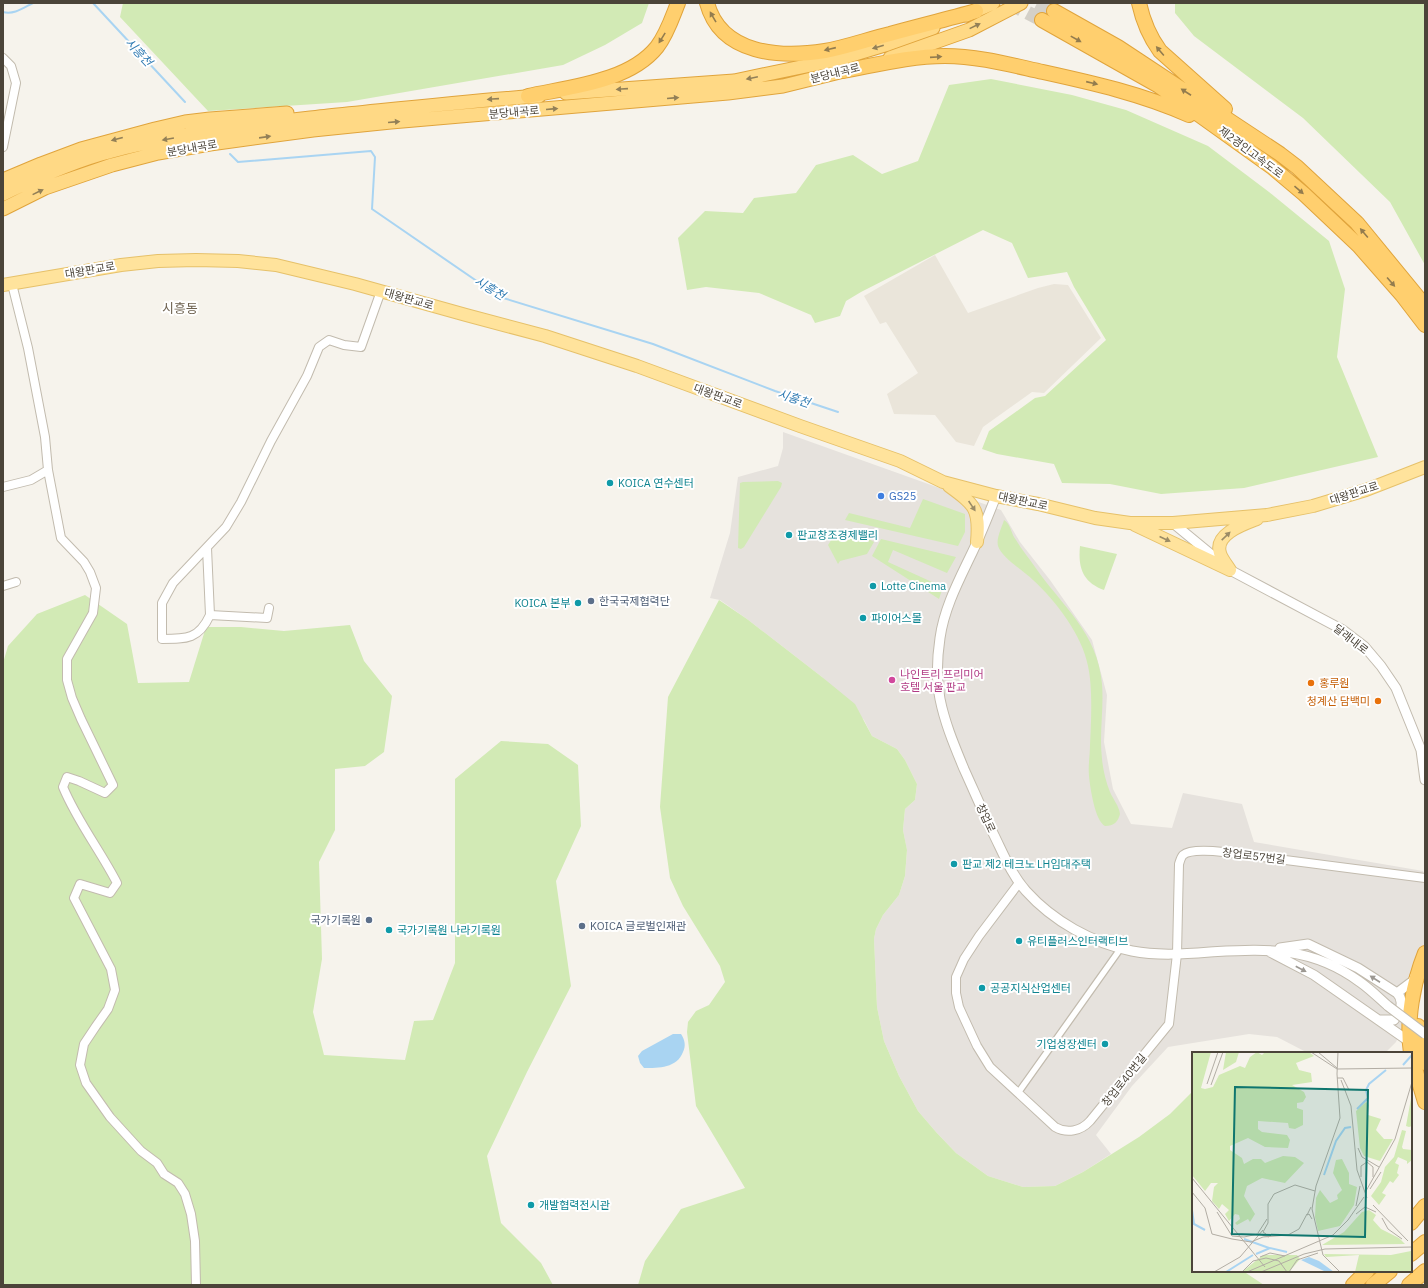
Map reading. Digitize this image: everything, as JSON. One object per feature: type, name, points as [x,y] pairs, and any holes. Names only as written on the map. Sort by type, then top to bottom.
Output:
[{"type":"highway","points":[[528,96],[593,82],[618,74],[636,65],[650,54],[663,37],[678,3]]},
{"type":"highway","points":[[707,3],[713,19],[728,36],[736,42],[758,50],[783,53],[826,50],[976,11]]},
{"type":"highway","name":"분당내곡로","points":[[3,194],[50,172],[100,154],[148,142],[216,131],[320,117],[462,102],[734,81],[834,60],[888,44],[976,11],[993,3]]},
{"type":"highway","name":"분당내곡로","points":[[3,209],[45,188],[112,165],[158,153],[210,144],[313,130],[391,122],[728,93],[783,86],[843,72],[886,59],[969,30],[1021,3]]},
{"type":"highway","points":[[1139,3],[1146,28],[1160,51],[1262,142]]},
{"type":"highway","name":"제2경인고속도로","points":[[1054,11],[1118,47],[1262,142],[1297,167],[1356,223],[1425,306]]},
{"type":"highway","name":"제2경인고속도로","points":[[1042,20],[1159,86],[1238,141],[1272,167],[1299,189],[1359,246],[1402,295],[1425,325]]},
{"type":"highway","points":[[843,72],[903,60],[945,56],[979,58],[1101,85],[1138,95],[1195,117],[1238,141]]},
{"type":"highway","points":[[3,180],[40,164],[81,149],[185,122],[295,113],[320,117]]},
{"type":"highway","points":[[1424,961],[1418,1038],[1425,1063]]},
{"type":"highway","points":[[1410,1050],[1412,1005],[1424,961]]},
{"type":"highway","points":[[1412,1057],[1425,1102]]},
{"type":"highway","points":[[1412,1222],[1425,1206]]},
{"type":"highway","points":[[1412,1253],[1425,1242]]},
{"type":"highway","points":[[1409,1285],[1425,1271]]},
{"type":"highway","points":[[1353,1285],[1366,1272]]},
{"type":"highway","points":[[1374,1285],[1389,1272]]},
{"type":"main road","name":"대왕판교로","points":[[8,284],[121,265],[158,261],[238,261],[276,265],[381,291],[545,336],[637,366],[900,461],[943,482],[996,496],[1095,518],[1130,523],[1173,524],[1266,515],[1313,506],[1366,490],[1425,467]]},
{"type":"main road","points":[[943,482],[972,505],[977,517],[977,542]]},
{"type":"main road","points":[[1230,570],[1220,553],[1220,543],[1225,536],[1235,528],[1266,515]]},
{"type":"main road","points":[[1130,523],[1230,570]]},
{"type":"street","points":[[3,58],[11,66],[16,83],[3,147]]},
{"type":"street","points":[[8,284],[28,348],[45,437],[48,470],[61,538],[84,562],[90,572],[96,588],[93,613],[68,660],[67,680],[72,698],[86,730],[113,785],[105,793],[79,781],[67,778],[63,787],[68,800],[117,882],[110,893],[80,884],[74,898],[111,969],[115,990],[108,1009],[84,1044],[80,1065],[86,1083],[110,1117],[141,1150],[157,1163],[164,1174],[178,1183],[186,1194],[195,1241],[196,1285]]},
{"type":"street","points":[[207,548],[210,615],[207,622],[199,633],[192,636],[162,639],[162,603],[173,583],[226,527],[241,502],[271,441],[307,376],[319,347],[329,340],[344,345],[361,347],[381,291]]},
{"type":"street","points":[[3,487],[30,480],[48,470]]},
{"type":"street","name":"창업로","points":[[996,496],[977,542],[958,582],[943,622],[940,635],[938,660],[940,699],[954,746],[982,811],[1019,883],[1043,907],[1082,934],[1121,948],[1142,952],[1177,954],[1267,951]]},
{"type":"street","name":"달래내로","points":[[1173,524],[1230,570],[1343,630],[1364,646],[1381,666],[1396,688],[1421,750],[1425,780]]},
{"type":"street","points":[[3,586],[16,582]]},
{"type":"street","points":[[210,615],[267,618],[269,608]]},
{"type":"street","name":"창업로57번길","points":[[1177,954],[1179,864],[1180,859],[1187,853],[1208,851],[1230,852],[1425,878]]},
{"type":"street","name":"창업로40번길","points":[[1019,883],[968,952],[959,967],[955,983],[959,1007],[977,1046],[994,1071],[1059,1129],[1065,1131],[1074,1130],[1087,1124],[1168,1026],[1177,954]]},
{"type":"street","points":[[1267,951],[1308,944],[1358,968],[1400,996],[1402,1004],[1400,1013],[1394,1020],[1379,1020]]},
{"type":"street","points":[[1018,1093],[1121,948]]},
{"type":"street","points":[[1267,951],[1304,954],[1324,962],[1360,982],[1388,1006],[1425,1034]]},
{"type":"street","points":[[1267,951],[1314,975],[1379,1020],[1410,1050]]},
{"type":"street","points":[[1397,993],[1413,981],[1424,961]]},
{"type":"shaded area","points":[[935,255],[968,313],[1038,288],[1054,284],[1068,285],[1101,338],[1044,393],[1032,392],[983,427],[974,446],[956,442],[935,415],[894,414],[887,394],[918,373],[886,322],[880,324],[864,296]]},
{"type":"shaded area","points":[[783,432],[1001,510],[1020,542],[1050,580],[1092,640],[1107,695],[1104,742],[1113,789],[1131,824],[1172,828],[1183,793],[1242,804],[1254,842],[1423,871],[1425,876],[1425,980],[1396,1042],[1386,1052],[1306,1052],[1277,1037],[1249,1034],[1168,1047],[1132,1086],[1096,1135],[1111,1154],[1083,1172],[1055,1186],[1023,1187],[988,1176],[956,1153],[918,1111],[899,1076],[884,1041],[877,1007],[874,939],[876,929],[883,915],[899,895],[905,876],[907,851],[903,830],[905,809],[915,800],[917,784],[905,760],[897,749],[872,736],[864,720],[822,677],[747,619],[720,600],[710,598],[730,533],[738,477],[778,466],[783,448]]},
{"type":"green space","points":[[123,3],[649,3],[642,23],[605,45],[563,65],[347,102],[208,111],[120,17]]},
{"type":"green space","points":[[1175,3],[1425,3],[1425,265],[1390,202],[1303,118],[1194,36],[1175,13]]},
{"type":"green space","points":[[991,79],[1072,95],[1126,110],[1208,146],[1269,192],[1329,241],[1345,289],[1337,357],[1378,457],[1244,488],[1161,494],[1110,484],[1062,483],[1054,464],[997,454],[982,449],[989,431],[1035,398],[1045,396],[1106,340],[1074,287],[1067,272],[1028,278],[1012,243],[983,230],[846,301],[840,316],[815,323],[811,315],[759,293],[706,287],[687,290],[678,238],[705,211],[743,213],[754,198],[796,193],[816,165],[853,155],[882,174],[918,161],[949,85]]},
{"type":"green space","points":[[778,481],[782,483],[781,487],[744,547],[741,549],[738,548],[740,483]]},
{"type":"green space","points":[[923,499],[965,514],[965,532],[958,546],[845,520],[849,513],[910,528]]},
{"type":"green space","points":[[1004,520],[1008,524],[1014,538],[1023,551],[1077,621],[1094,650],[1099,666],[1102,684],[1101,750],[1103,767],[1111,795],[1120,814],[1117,821],[1111,825],[1105,826],[1098,818],[1089,776],[1091,695],[1090,675],[1085,654],[1074,631],[1059,608],[1042,588],[1008,560],[1000,551],[998,540]]},
{"type":"green space","points":[[837,531],[867,538],[874,542],[867,554],[840,561],[838,564],[828,545]]},
{"type":"green space","points":[[881,539],[956,557],[947,573],[893,550],[888,562],[943,587],[939,599],[872,556]]},
{"type":"green space","points":[[1080,546],[1117,554],[1104,590],[1091,583],[1083,573],[1080,561]]},
{"type":"green space","points":[[85,595],[127,624],[138,683],[189,682],[206,627],[241,627],[284,631],[350,625],[364,661],[392,696],[384,752],[365,766],[335,769],[335,830],[319,862],[322,959],[313,1012],[324,1055],[405,1060],[414,1021],[433,1020],[455,963],[455,779],[501,741],[548,744],[578,765],[581,826],[556,881],[571,986],[527,1072],[487,1156],[501,1223],[541,1263],[553,1285],[3,1285],[3,663],[8,646],[37,614]]},
{"type":"green space","points":[[719,600],[747,619],[855,704],[872,736],[897,749],[905,760],[917,784],[915,800],[905,809],[903,830],[907,850],[905,876],[899,895],[883,915],[876,929],[874,939],[877,1007],[884,1041],[899,1076],[918,1111],[956,1153],[988,1176],[1023,1187],[1055,1186],[1083,1172],[1139,1137],[1170,1114],[1192,1092],[1192,1272],[1244,1272],[1264,1285],[638,1285],[645,1261],[681,1209],[745,1188],[696,1106],[687,1032],[688,1022],[696,1011],[709,1005],[725,982],[720,966],[683,906],[670,878],[660,807],[668,697]]},
{"type":"water","points":[[673,1034],[681,1034],[684,1041],[685,1048],[680,1057],[672,1064],[667,1066],[644,1068],[640,1063],[638,1056],[642,1051]]},
{"type":"waterway","name":"시흥천","points":[[3,12],[15,12],[33,3]]},
{"type":"waterway","name":"시흥천","points":[[93,3],[185,102]]},
{"type":"waterway","name":"시흥천","points":[[230,154],[238,162],[371,151],[375,157],[372,209],[500,297],[653,344],[775,391],[838,412]]},
{"type":"tunnel","points":[[1009,3],[1042,20]]},
{"type":"tunnel","points":[[1037,3],[1054,11]]},
{"type":"place","name":"KOICA 연수센터","points":[[610,483]]},
{"type":"place","name":"GS25","points":[[881,496]]},
{"type":"place","name":"판교창조경제밸리","points":[[789,535]]},
{"type":"place","name":"Lotte Cinema","points":[[873,586]]},
{"type":"place","name":"한국국제협력단","points":[[591,601]]},
{"type":"place","name":"KOICA 본부","points":[[578,603]]},
{"type":"place","name":"파이어스몰","points":[[863,618]]},
{"type":"place","name":"나인트리 프리미어 호텔 서울 판교","points":[[892,680]]},
{"type":"place","name":"홍루원","points":[[1311,683]]},
{"type":"place","name":"청계산 담백미","points":[[1378,701]]},
{"type":"place","name":"판교 제2 테크노 LH임대주택","points":[[954,864]]},
{"type":"place","name":"국가기록원","points":[[369,920]]},
{"type":"place","name":"KOICA 글로벌인재관","points":[[582,926]]},
{"type":"place","name":"국가기록원 나라기록원","points":[[389,930]]},
{"type":"place","name":"유티플러스인터랙티브","points":[[1019,941]]},
{"type":"place","name":"공공지식산업센터","points":[[982,988]]},
{"type":"place","name":"기업성장센터","points":[[1105,1044]]},
{"type":"place","name":"개발협력전시관","points":[[531,1205]]},
{"type":"district","name":"시흥동","points":[[180,308]]}]
